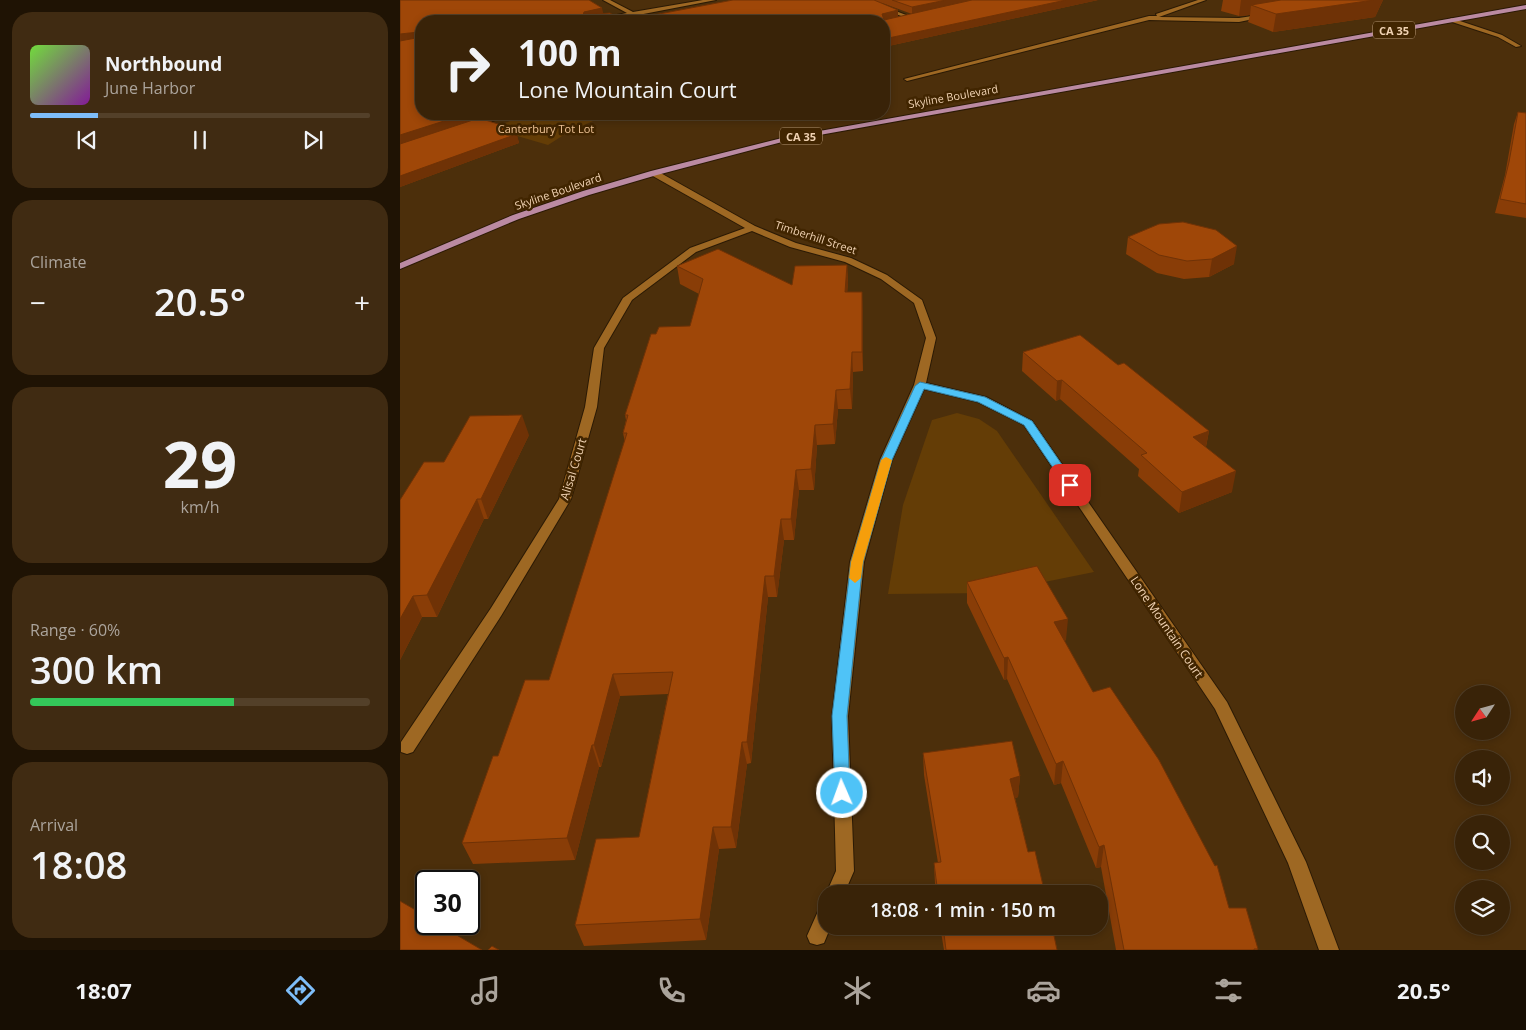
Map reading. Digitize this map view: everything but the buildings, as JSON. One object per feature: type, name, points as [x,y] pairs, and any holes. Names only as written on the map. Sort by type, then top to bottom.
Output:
[{"type":"main road","name":"Skyline Boulevard","points":[[890,119],[1526,6]]},
{"type":"main road","name":"Skyline Boulevard","points":[[400,266],[516,217],[654,173],[739,150],[885,120]]},
{"type":"street","points":[[606,0],[633,14]]},
{"type":"street","points":[[627,15],[713,0]]},
{"type":"street","points":[[862,0],[911,18]]},
{"type":"street","points":[[907,79],[1148,18],[1203,0]]},
{"type":"street","points":[[902,20],[921,16]]},
{"type":"street","points":[[1148,18],[1239,20],[1268,16]]},
{"type":"street","points":[[1451,20],[1500,36],[1518,46]]},
{"type":"street","points":[[462,129],[489,120]]},
{"type":"street","name":"Timberhill Street","points":[[654,173],[752,228],[793,245],[848,260],[884,277],[918,302],[931,338],[920,386],[886,460],[857,562],[840,716],[845,871],[839,885]]},
{"type":"street","name":"Alisal Court","points":[[407,747],[496,612],[565,499],[591,407],[599,348],[628,298],[693,250],[752,228]]},
{"type":"street","name":"Lone Mountain Court","points":[[920,386],[982,400],[1028,423],[1221,706],[1298,862],[1329,950]]},
{"type":"green space","name":"Canterbury Tot Lot","points":[[513,120],[595,120],[570,131],[548,145],[490,128]]},
{"type":"green space","points":[[957,413],[979,419],[997,431],[1094,572],[990,593],[888,594],[903,505],[932,420]]},
{"type":"slow traffic","points":[[855,578],[857,562],[886,460]]},
{"type":"route","points":[[842,793],[840,716],[857,562],[886,460],[920,386],[982,400],[1028,423],[1070,485]]}]
